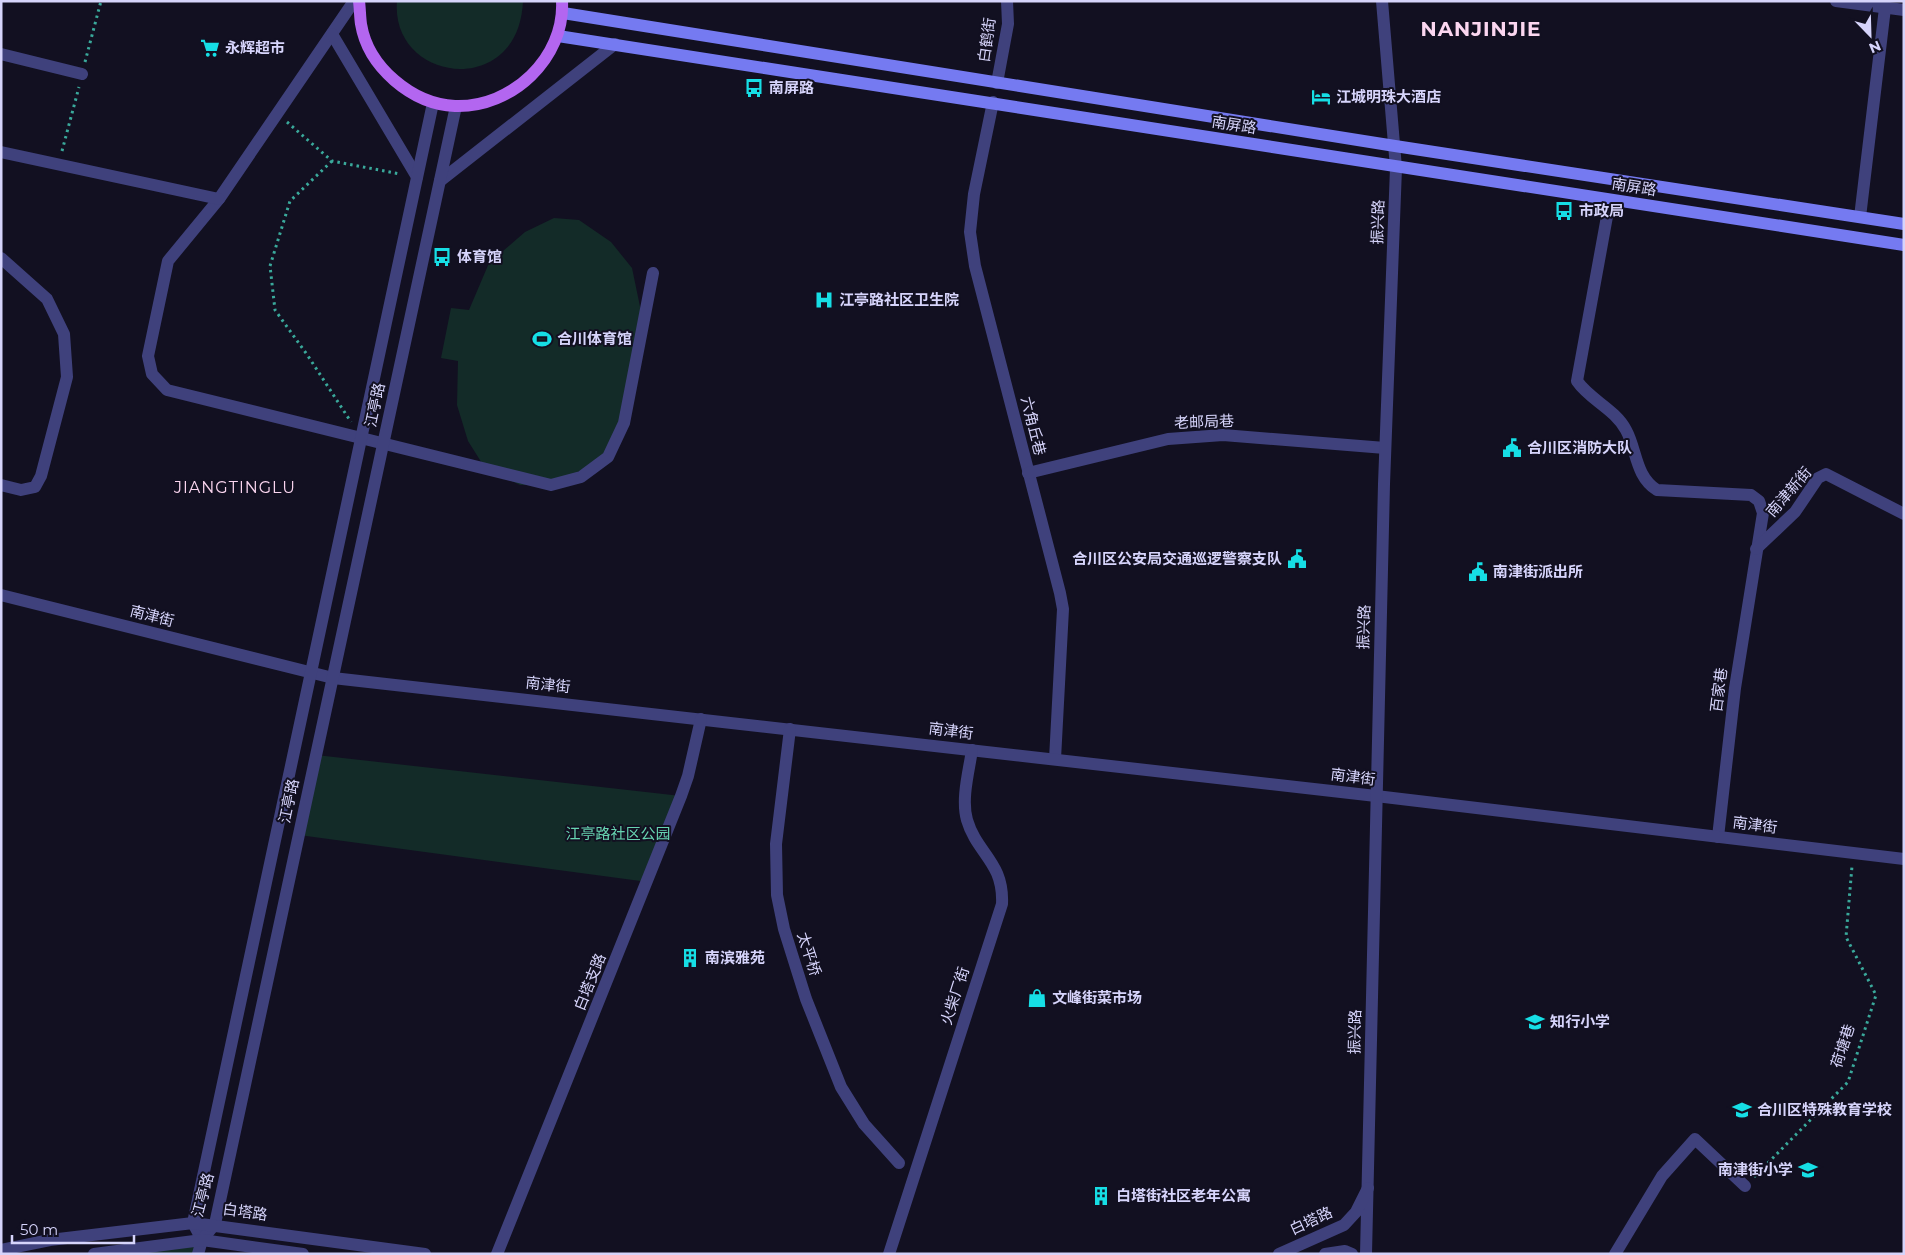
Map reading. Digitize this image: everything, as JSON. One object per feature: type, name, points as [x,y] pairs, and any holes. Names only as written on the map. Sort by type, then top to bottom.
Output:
[{"type":"main road","points":[[359,1],[361,25],[372,54],[391,78],[416,95],[433,103],[456,106],[477,104],[507,93],[533,74],[551,53],[558,36],[562,7]]},
{"type":"main road","name":"南屏路","points":[[562,7],[997,83],[1904,224]]},
{"type":"main road","name":"南屏路","points":[[558,36],[993,102],[1396,168],[1904,245]]},
{"type":"street","points":[[354,1],[219,199],[168,261],[148,356],[152,374],[167,390],[551,485],[581,477],[608,457],[624,423],[653,273]]},
{"type":"street","name":"白鹤街","points":[[997,83],[1008,24],[1007,1]]},
{"type":"street","name":"振兴路","points":[[1366,1254],[1385,448],[1396,168],[1382,1]]},
{"type":"street","points":[[1836,1],[1904,10]]},
{"type":"street","points":[[1860,217],[1885,8]]},
{"type":"street","points":[[332,34],[417,177]]},
{"type":"street","points":[[440,181],[615,44]]},
{"type":"street","points":[[1,54],[82,74]]},
{"type":"street","name":"六角丘巷","points":[[993,102],[974,194],[970,232],[975,266],[1063,609],[1055,759]]},
{"type":"street","name":"江亭路","points":[[433,103],[193,1223],[202,1240],[215,1224],[456,106]]},
{"type":"street","points":[[1,152],[219,199]]},
{"type":"street","name":"百家巷","points":[[1610,200],[1578,381],[1582,389],[1619,420],[1626,429],[1642,474],[1649,485],[1657,490],[1751,495],[1759,501],[1763,521],[1756,549],[1735,688],[1718,837]]},
{"type":"street","points":[[1,258],[48,299],[64,334],[67,377],[41,476],[35,487],[21,490],[1,485]]},
{"type":"street","name":"老邮局巷","points":[[1028,473],[1168,439],[1223,435],[1385,448]]},
{"type":"street","name":"南津新街","points":[[1756,549],[1784,525],[1818,478],[1826,474],[1904,514]]},
{"type":"street","name":"南津街","points":[[1,595],[332,678],[1055,759],[1904,859]]},
{"type":"street","name":"白塔支路","points":[[498,1254],[681,796],[701,719]]},
{"type":"street","name":"太平桥","points":[[790,729],[776,844],[778,895],[784,929],[806,999],[841,1087],[864,1124],[899,1163]]},
{"type":"street","name":"火柴厂街","points":[[889,1254],[1002,904],[1002,892],[996,868],[970,828],[967,818],[966,806],[972,750]]},
{"type":"street","points":[[1615,1254],[1662,1176],[1695,1139],[1745,1186]]},
{"type":"street","name":"白塔路","points":[[1279,1254],[1344,1225],[1356,1212],[1368,1188]]},
{"type":"street","name":"白塔路","points":[[1,1250],[50,1240],[193,1223],[215,1224],[425,1254]]},
{"type":"street","points":[[94,1254],[202,1240],[302,1254]]},
{"type":"street","points":[[198,1254],[202,1240]]},
{"type":"street","points":[[1325,1254],[1345,1251],[1352,1254]]},
{"type":"path","points":[[277,113],[332,161],[417,177]]},
{"type":"path","points":[[332,161],[290,201],[270,266],[274,310],[308,356],[361,437]]},
{"type":"path","name":"荷塘巷","points":[[1745,1186],[1848,1082],[1851,1074],[1876,995],[1846,937],[1853,852]]},
{"type":"green space","points":[[397,1],[523,1],[516,33],[501,54],[480,66],[456,69],[433,63],[413,50],[400,29]]},
{"type":"green space","name":"合川体育馆","points":[[554,218],[579,220],[611,242],[632,268],[643,321],[627,408],[608,457],[551,485],[520,485],[485,468],[468,441],[457,405],[458,361],[441,358],[451,308],[469,310],[489,263],[525,232]]},
{"type":"green space","name":"江亭路社区公园","points":[[316,755],[681,796],[648,882],[299,835]]},
{"type":"green space","points":[[202,1240],[198,1254],[94,1254]]},
{"type":"place","name":"永辉超市","points":[[210,48]]},
{"type":"place","name":"南屏路","points":[[754,88]]},
{"type":"place","name":"江城明珠大酒店","points":[[1321,97]]},
{"type":"place","name":"市政局","points":[[1564,211]]},
{"type":"place","name":"体育馆","points":[[442,257]]},
{"type":"place","name":"江亭路社区卫生院","points":[[824,300]]},
{"type":"place","name":"合川体育馆","points":[[542,339]]},
{"type":"place","name":"合川区消防大队","points":[[1512,448]]},
{"type":"place","name":"合川区公安局交通巡逻警察支队","points":[[1297,559]]},
{"type":"place","name":"南津街派出所","points":[[1478,572]]},
{"type":"place","name":"南滨雅苑","points":[[690,958]]},
{"type":"place","name":"文峰街菜市场","points":[[1037,998]]},
{"type":"place","name":"知行小学","points":[[1535,1022]]},
{"type":"place","name":"合川区特殊教育学校","points":[[1742,1110]]},
{"type":"place","name":"南津街小学","points":[[1808,1170]]},
{"type":"place","name":"白塔街社区老年公寓","points":[[1101,1196]]},
{"type":"district","name":"NANJINJIE","points":[[1481,29]]},
{"type":"district","name":"JIANGTINGLU","points":[[235,487]]}]
